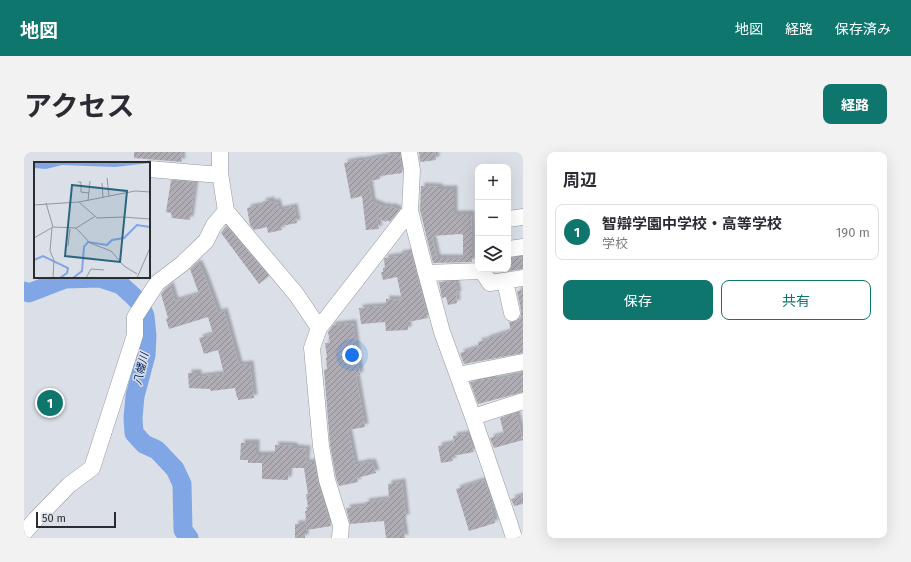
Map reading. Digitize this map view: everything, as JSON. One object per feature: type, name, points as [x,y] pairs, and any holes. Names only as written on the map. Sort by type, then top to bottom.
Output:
[{"type":"street","points":[[220,152],[220,173],[226,211],[296,294],[319,328]]},
{"type":"street","points":[[409,152],[412,170],[410,211],[442,332],[473,417],[514,538]]},
{"type":"street","points":[[150,169],[208,174],[220,173]]},
{"type":"street","points":[[24,533],[69,485],[92,468],[135,335],[135,317],[156,283],[182,264],[206,241],[214,225],[226,211]]},
{"type":"street","points":[[340,538],[341,526],[327,480],[321,446],[312,348],[319,328],[410,211]]},
{"type":"street","points":[[511,219],[523,217]]},
{"type":"street","points":[[511,249],[523,247]]},
{"type":"street","points":[[426,273],[475,270]]},
{"type":"street","points":[[482,272],[490,283],[523,278]]},
{"type":"street","points":[[505,281],[512,313]]},
{"type":"street","points":[[458,375],[523,362]]},
{"type":"street","points":[[473,417],[523,401]]},
{"type":"building","points":[[134,152],[181,152],[182,162],[134,158]]},
{"type":"building","points":[[419,152],[435,152],[436,160],[420,162]]},
{"type":"building","points":[[400,154],[402,173],[380,176],[380,179],[369,181],[372,202],[384,207],[390,208],[390,206],[399,210],[390,222],[377,218],[379,229],[366,230],[362,196],[351,199],[344,163],[386,155]]},
{"type":"building","points":[[171,180],[195,182],[190,220],[172,218],[171,213],[166,212]]},
{"type":"building","points":[[421,186],[439,187],[439,189],[454,189],[454,214],[471,214],[472,262],[433,263],[420,210]],"holes":[[[463,235],[463,258],[437,258],[432,236]]]},
{"type":"building","points":[[271,200],[271,203],[277,202],[279,210],[294,207],[297,223],[281,226],[282,230],[268,233],[267,227],[254,230],[250,225],[247,208],[263,205],[262,202]]},
{"type":"building","points":[[226,226],[269,276],[259,284],[221,233]]},
{"type":"building","points":[[411,252],[428,318],[408,322],[408,330],[386,331],[385,322],[361,324],[359,308],[386,306],[386,299],[402,300],[397,277],[383,280],[381,272],[383,272],[383,268],[385,267],[385,258]]},
{"type":"building","points":[[523,257],[523,269],[511,271],[511,258]]},
{"type":"building","points":[[197,263],[199,264],[206,280],[218,313],[224,311],[239,365],[250,364],[254,398],[238,400],[235,388],[211,391],[210,389],[189,388],[188,373],[198,373],[198,377],[224,374],[218,350],[204,354],[199,338],[213,334],[208,317],[169,329],[166,319],[168,318],[161,294],[170,285],[175,301],[199,294],[190,269]]},
{"type":"building","points":[[455,281],[458,294],[456,295],[457,303],[448,305],[446,297],[442,298],[439,282]]},
{"type":"building","points":[[523,290],[523,353],[464,364],[460,353],[479,347],[478,342],[511,331],[509,322],[519,320],[521,316],[517,291]]},
{"type":"building","points":[[353,323],[360,375],[356,376],[365,427],[348,430],[355,465],[372,462],[376,473],[357,478],[358,482],[339,486],[336,478],[330,445],[324,370],[327,369],[325,343],[330,343],[328,332],[333,325]]},
{"type":"building","points":[[523,372],[523,392],[478,404],[470,382],[493,378],[493,380],[517,375],[517,373]]},
{"type":"building","points":[[516,413],[523,440],[494,448],[490,438],[504,434],[500,418]]},
{"type":"building","points":[[468,434],[474,452],[452,456],[453,461],[441,463],[438,446],[454,443],[453,436]]},
{"type":"building","points":[[241,443],[256,443],[256,455],[275,455],[275,445],[294,446],[294,448],[307,449],[306,463],[314,462],[318,483],[331,526],[307,530],[305,511],[307,511],[306,507],[308,507],[306,494],[308,494],[304,468],[289,468],[288,480],[262,479],[262,463],[248,463],[248,460],[240,460]]},
{"type":"building","points":[[484,480],[494,506],[491,507],[495,523],[469,531],[456,489]]},
{"type":"building","points":[[402,482],[406,518],[402,518],[405,538],[386,538],[384,521],[350,524],[346,508],[366,506],[365,502],[389,499],[388,484]]},
{"type":"building","points":[[523,495],[523,504],[514,506],[511,499]]},
{"type":"building","points":[[295,524],[305,524],[305,538],[295,538]]},
{"type":"waterway","name":"八幡川","points":[[24,291],[29,293],[65,279],[100,278],[121,285],[139,302],[145,316],[147,336],[146,355],[135,396],[133,418],[134,433],[144,444],[157,450],[175,469],[182,484],[183,530],[189,538]]},
{"type":"place","name":"智辯学園中学校・高等学校","points":[[50,403]]}]
